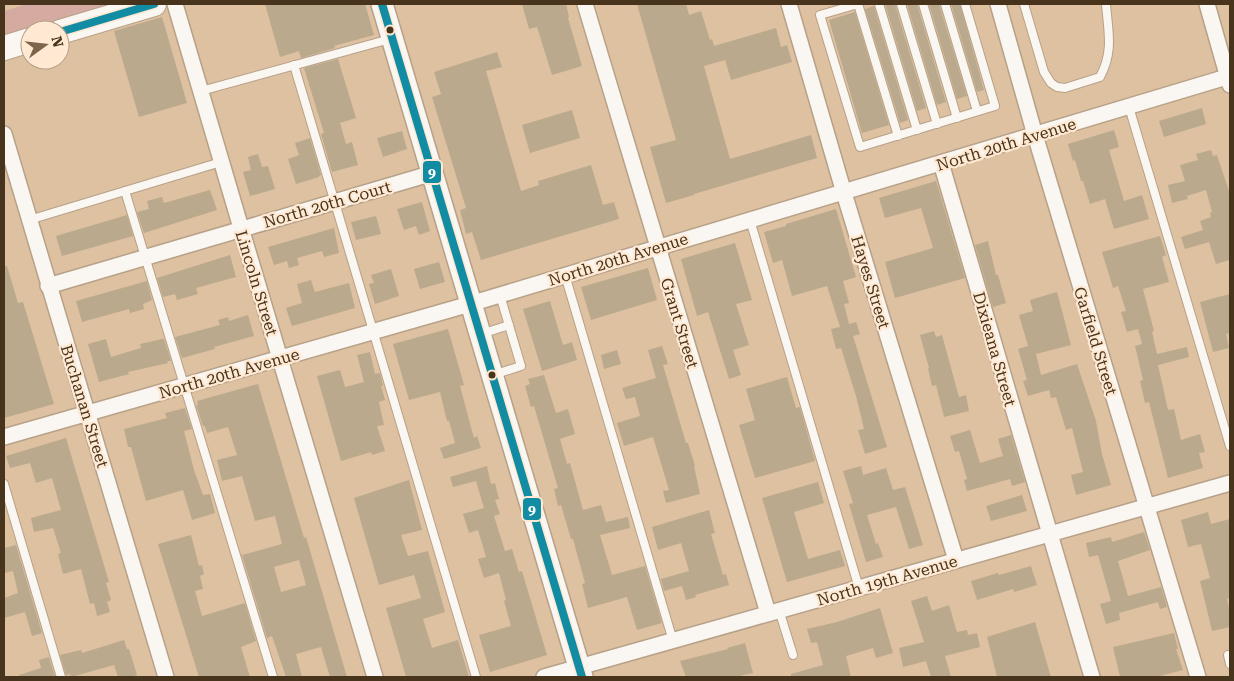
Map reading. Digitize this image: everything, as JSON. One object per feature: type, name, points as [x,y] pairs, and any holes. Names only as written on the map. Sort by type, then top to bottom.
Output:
[{"type":"main road","points":[[70,29],[154,4]]},
{"type":"main road","points":[[4,48],[20,43]]},
{"type":"street","name":"Lincoln Street","points":[[175,4],[375,677]]},
{"type":"street","points":[[382,4],[491,376],[581,672]]},
{"type":"street","name":"Grant Street","points":[[585,4],[657,247],[774,612]]},
{"type":"street","name":"Hayes Street","points":[[789,4],[844,193],[956,560]]},
{"type":"street","name":"Garfield Street","points":[[998,4],[1035,135],[1198,677]]},
{"type":"street","points":[[1206,4],[1229,79]]},
{"type":"street","name":"North 20th Avenue","points":[[4,437],[470,304],[1129,106],[1229,79]]},
{"type":"street","name":"Buchanan Street","points":[[4,134],[7,154],[29,220],[166,677]]},
{"type":"street","name":"Dixieana Street","points":[[941,163],[1092,677]]},
{"type":"street","name":"North 20th Court","points":[[48,286],[433,173]]},
{"type":"street","name":"North 19th Avenue","points":[[544,677],[581,672],[673,640],[1230,483]]},
{"type":"lane","points":[[898,136],[858,4],[820,15],[860,147],[898,136],[995,106],[965,4]]},
{"type":"lane","points":[[879,4],[917,130]]},
{"type":"lane","points":[[901,4],[937,124]]},
{"type":"lane","points":[[923,4],[957,118]]},
{"type":"lane","points":[[945,4],[977,111]]},
{"type":"lane","points":[[1024,4],[1044,72],[1051,83],[1057,87],[1065,88],[1100,76],[1104,70],[1109,58],[1110,44],[1106,4]]},
{"type":"lane","points":[[201,91],[392,38]]},
{"type":"lane","points":[[294,65],[476,677]]},
{"type":"lane","points":[[1129,106],[1230,446]]},
{"type":"lane","points":[[29,220],[221,162]]},
{"type":"lane","points":[[125,190],[144,258],[273,677]]},
{"type":"lane","points":[[750,220],[859,588]]},
{"type":"lane","points":[[565,275],[673,640]]},
{"type":"lane","points":[[491,376],[521,366],[500,295]]},
{"type":"lane","points":[[479,334],[509,325]]},
{"type":"lane","points":[[4,484],[61,677]]},
{"type":"lane","points":[[774,612],[792,655]]},
{"type":"lane","points":[[1230,655],[1228,656],[1230,664]]},
{"type":"shaded area","points":[[28,4],[118,4],[66,20],[20,20],[20,34],[4,39],[4,11]]},
{"type":"building","points":[[265,4],[365,4],[374,35],[334,46],[335,48],[301,58],[299,51],[280,57]]},
{"type":"building","points":[[522,4],[566,4],[568,18],[582,66],[552,75],[537,27],[529,29]]},
{"type":"building","points":[[637,4],[686,4],[689,15],[701,11],[710,40],[712,39],[714,46],[776,28],[781,47],[787,45],[792,62],[731,80],[725,60],[704,66],[730,159],[811,135],[817,158],[666,203],[650,147],[676,140]]},
{"type":"building","points":[[885,4],[895,4],[926,108],[917,111]]},
{"type":"building","points":[[907,4],[917,4],[946,102],[937,105]]},
{"type":"building","points":[[929,4],[939,4],[967,96],[957,99]]},
{"type":"building","points":[[951,4],[960,4],[984,90],[977,92]]},
{"type":"building","points":[[874,6],[908,120],[900,123],[865,9]]},
{"type":"building","points":[[855,12],[889,125],[862,133],[829,20]]},
{"type":"building","points":[[162,17],[187,103],[139,117],[114,31]]},
{"type":"building","points":[[497,52],[502,67],[486,71],[521,191],[539,185],[538,181],[591,165],[603,205],[614,202],[619,219],[481,260],[472,232],[466,234],[460,210],[466,208],[432,97],[441,94],[434,72]]},
{"type":"building","points":[[338,59],[356,118],[340,123],[346,144],[352,142],[358,165],[332,172],[321,134],[324,133],[304,68]]},
{"type":"building","points":[[1202,108],[1206,124],[1164,137],[1159,121]]},
{"type":"building","points":[[572,110],[580,138],[530,153],[522,125]]},
{"type":"building","points":[[1114,130],[1119,147],[1109,150],[1124,201],[1142,195],[1149,219],[1114,229],[1105,199],[1090,204],[1068,144]]},
{"type":"building","points":[[402,131],[407,149],[383,157],[377,138]]},
{"type":"building","points":[[310,138],[321,175],[296,184],[288,159],[299,155],[295,143]]},
{"type":"building","points":[[1211,150],[1213,156],[1217,155],[1230,194],[1230,260],[1216,264],[1209,242],[1185,249],[1181,237],[1203,230],[1200,221],[1211,217],[1210,213],[1212,212],[1206,190],[1187,196],[1188,199],[1172,203],[1168,185],[1185,181],[1180,165],[1198,160],[1196,154]]},
{"type":"building","points":[[258,154],[262,167],[268,166],[275,189],[250,196],[243,172],[251,170],[248,157]]},
{"type":"building","points":[[936,181],[965,278],[895,298],[885,262],[933,248],[921,208],[885,218],[879,198]]},
{"type":"building","points":[[210,190],[217,210],[144,233],[137,212],[149,209],[147,201],[162,197],[164,203]]},
{"type":"building","points":[[422,202],[430,231],[419,235],[416,226],[404,230],[397,209]]},
{"type":"building","points":[[836,209],[856,277],[843,281],[849,303],[844,304],[849,324],[856,322],[860,334],[853,336],[887,447],[865,454],[858,430],[864,429],[856,396],[841,348],[836,349],[831,329],[840,327],[827,286],[792,296],[782,260],[773,263],[764,232]]},
{"type":"building","points":[[127,215],[133,236],[62,256],[56,236]]},
{"type":"building","points":[[376,216],[381,234],[356,240],[351,222]]},
{"type":"building","points":[[334,228],[339,253],[324,257],[322,251],[297,258],[299,265],[289,268],[287,261],[274,265],[268,247]]},
{"type":"building","points":[[1160,236],[1166,255],[1162,257],[1169,282],[1143,289],[1154,331],[1152,332],[1157,354],[1187,347],[1189,357],[1158,365],[1168,410],[1174,409],[1181,440],[1200,434],[1205,452],[1199,453],[1203,468],[1168,478],[1149,402],[1145,403],[1140,381],[1143,380],[1135,346],[1142,344],[1138,329],[1127,332],[1121,312],[1126,311],[1118,286],[1113,288],[1102,252]]},
{"type":"building","points":[[988,241],[996,275],[998,275],[1006,303],[993,307],[975,245]]},
{"type":"building","points":[[735,243],[752,300],[736,304],[749,345],[733,350],[741,375],[729,379],[708,312],[697,316],[681,259]]},
{"type":"building","points":[[230,255],[236,277],[196,288],[198,294],[177,300],[175,294],[163,297],[157,278]]},
{"type":"building","points":[[439,262],[445,282],[420,289],[414,269]]},
{"type":"building","points":[[4,266],[7,266],[18,303],[23,302],[54,404],[4,418]]},
{"type":"building","points":[[648,268],[657,300],[591,320],[581,287]]},
{"type":"building","points":[[391,269],[399,296],[375,304],[369,284],[374,283],[371,275]]},
{"type":"building","points":[[311,280],[315,292],[349,283],[355,308],[292,326],[286,308],[302,303],[297,284]]},
{"type":"building","points":[[147,281],[152,300],[143,304],[144,309],[130,313],[129,309],[82,322],[76,301]]},
{"type":"building","points":[[1057,292],[1071,345],[1036,354],[1041,375],[1077,364],[1096,421],[1102,454],[1111,485],[1076,495],[1071,475],[1083,472],[1072,428],[1066,430],[1056,397],[1051,398],[1049,390],[1028,396],[1023,381],[1027,380],[1018,349],[1028,346],[1019,315],[1033,311],[1030,300]]},
{"type":"building","points":[[1230,294],[1230,333],[1226,334],[1229,348],[1213,352],[1200,302]]},
{"type":"building","points":[[550,301],[563,345],[572,342],[577,360],[542,371],[523,309]]},
{"type":"building","points":[[248,315],[254,336],[182,358],[175,337],[220,325],[218,320],[228,317],[229,321]]},
{"type":"building","points":[[448,329],[464,385],[460,386],[474,438],[477,436],[481,448],[444,459],[440,448],[455,443],[440,392],[409,400],[393,344]]},
{"type":"building","points":[[934,331],[936,337],[942,335],[959,397],[966,395],[969,411],[944,417],[936,385],[932,386],[920,335]]},
{"type":"building","points":[[106,339],[111,357],[141,348],[140,344],[164,339],[171,361],[99,382],[88,344]]},
{"type":"building","points":[[662,346],[668,364],[663,365],[686,443],[688,443],[695,466],[700,494],[666,503],[663,491],[669,490],[653,437],[624,446],[617,423],[640,416],[635,397],[626,399],[622,388],[656,378],[648,350]]},
{"type":"building","points":[[617,350],[621,364],[604,369],[601,355]]},
{"type":"building","points":[[370,352],[375,374],[380,373],[383,386],[381,386],[385,400],[379,402],[384,425],[377,426],[385,451],[372,455],[371,452],[341,461],[317,376],[340,370],[345,387],[364,382],[357,355]]},
{"type":"building","points":[[544,375],[556,413],[568,409],[575,434],[560,439],[567,464],[570,463],[583,510],[601,505],[606,522],[628,517],[630,528],[600,535],[612,575],[645,566],[662,623],[637,630],[627,597],[588,608],[582,584],[585,583],[573,539],[571,539],[561,505],[558,506],[554,489],[558,488],[534,406],[531,407],[525,386],[530,384],[528,379]]},
{"type":"building","points":[[787,377],[796,408],[800,407],[815,461],[755,478],[739,425],[755,420],[746,389]]},
{"type":"building","points":[[258,384],[347,677],[330,677],[321,647],[296,654],[302,677],[286,677],[272,636],[267,638],[242,555],[282,544],[275,516],[255,521],[242,476],[222,481],[217,460],[237,455],[228,427],[207,433],[196,405],[198,405],[197,401]],"holes":[[[299,560],[306,585],[281,592],[274,567]]]},
{"type":"building","points":[[185,408],[192,429],[184,431],[194,470],[203,495],[210,494],[215,513],[192,520],[183,490],[146,501],[124,429],[167,418],[165,413]]},
{"type":"building","points":[[970,430],[980,463],[1003,456],[998,439],[1011,435],[1025,482],[1012,486],[1010,479],[967,491],[964,480],[967,479],[959,451],[955,452],[950,436]]},
{"type":"building","points":[[66,438],[109,582],[106,583],[111,600],[107,602],[110,612],[97,616],[94,603],[90,604],[81,569],[63,574],[58,554],[61,553],[53,528],[34,532],[31,518],[61,510],[52,478],[36,483],[30,463],[10,468],[6,456]]},
{"type":"building","points":[[487,466],[491,484],[495,483],[499,499],[495,500],[500,514],[494,516],[505,551],[512,549],[519,572],[522,571],[547,655],[490,672],[479,635],[511,626],[504,601],[506,600],[499,573],[484,578],[478,559],[486,557],[478,530],[469,533],[463,514],[484,508],[476,481],[453,487],[450,477]]},
{"type":"building","points":[[861,466],[863,475],[886,468],[893,490],[905,487],[923,545],[909,549],[896,507],[867,515],[876,544],[878,543],[883,557],[866,562],[849,504],[853,503],[843,471]]},
{"type":"building","points":[[409,480],[422,530],[401,535],[408,556],[428,551],[445,612],[423,619],[432,648],[458,640],[469,677],[406,677],[386,608],[421,598],[414,575],[379,585],[354,498]]},
{"type":"building","points":[[818,482],[824,503],[794,512],[808,559],[840,550],[845,566],[787,582],[762,498]]},
{"type":"building","points":[[1022,495],[1027,511],[991,521],[986,506]]},
{"type":"building","points":[[709,510],[715,533],[711,534],[723,575],[726,574],[729,585],[695,595],[696,597],[686,600],[682,586],[664,591],[661,579],[689,571],[681,543],[658,550],[652,527]]},
{"type":"building","points":[[1208,512],[1211,524],[1230,519],[1230,598],[1227,599],[1230,612],[1230,627],[1212,631],[1200,581],[1210,578],[1201,544],[1188,547],[1181,520]]},
{"type":"building","points":[[1144,532],[1150,550],[1118,561],[1128,596],[1161,587],[1167,607],[1160,609],[1158,602],[1119,613],[1120,620],[1106,624],[1100,604],[1111,601],[1098,555],[1089,557],[1086,543],[1111,537],[1112,542]]},
{"type":"building","points":[[191,535],[199,566],[202,565],[204,574],[200,576],[203,589],[195,591],[202,616],[245,603],[256,641],[241,647],[250,677],[199,677],[158,544]]},
{"type":"building","points":[[16,545],[42,633],[32,636],[25,612],[4,618],[4,598],[18,593],[13,571],[4,573],[4,548]]},
{"type":"building","points":[[1031,566],[1037,585],[1014,592],[1013,589],[977,600],[971,581]]},
{"type":"building","points":[[927,596],[932,611],[949,605],[957,632],[967,630],[968,635],[977,633],[980,647],[945,656],[951,677],[931,677],[926,661],[903,667],[899,648],[924,642],[911,601]]},
{"type":"building","points":[[880,608],[893,653],[876,658],[873,648],[846,656],[851,677],[791,677],[791,674],[823,665],[817,642],[811,643],[807,629],[837,622]]},
{"type":"building","points":[[1035,622],[1051,677],[997,677],[987,637]]},
{"type":"building","points":[[1174,633],[1178,649],[1176,649],[1183,670],[1156,677],[1120,677],[1113,647]]},
{"type":"building","points":[[124,640],[127,649],[129,649],[137,675],[118,677],[114,665],[71,677],[70,674],[66,675],[60,655],[81,650],[82,653]]},
{"type":"building","points":[[745,643],[753,673],[735,677],[686,677],[680,661]]},
{"type":"building","points":[[49,657],[55,677],[20,677],[19,675],[41,668],[39,660]]},
{"type":"transit line","name":"9","points":[[70,29],[154,4]]},
{"type":"transit line","name":"9","points":[[382,4],[582,677]]}]
